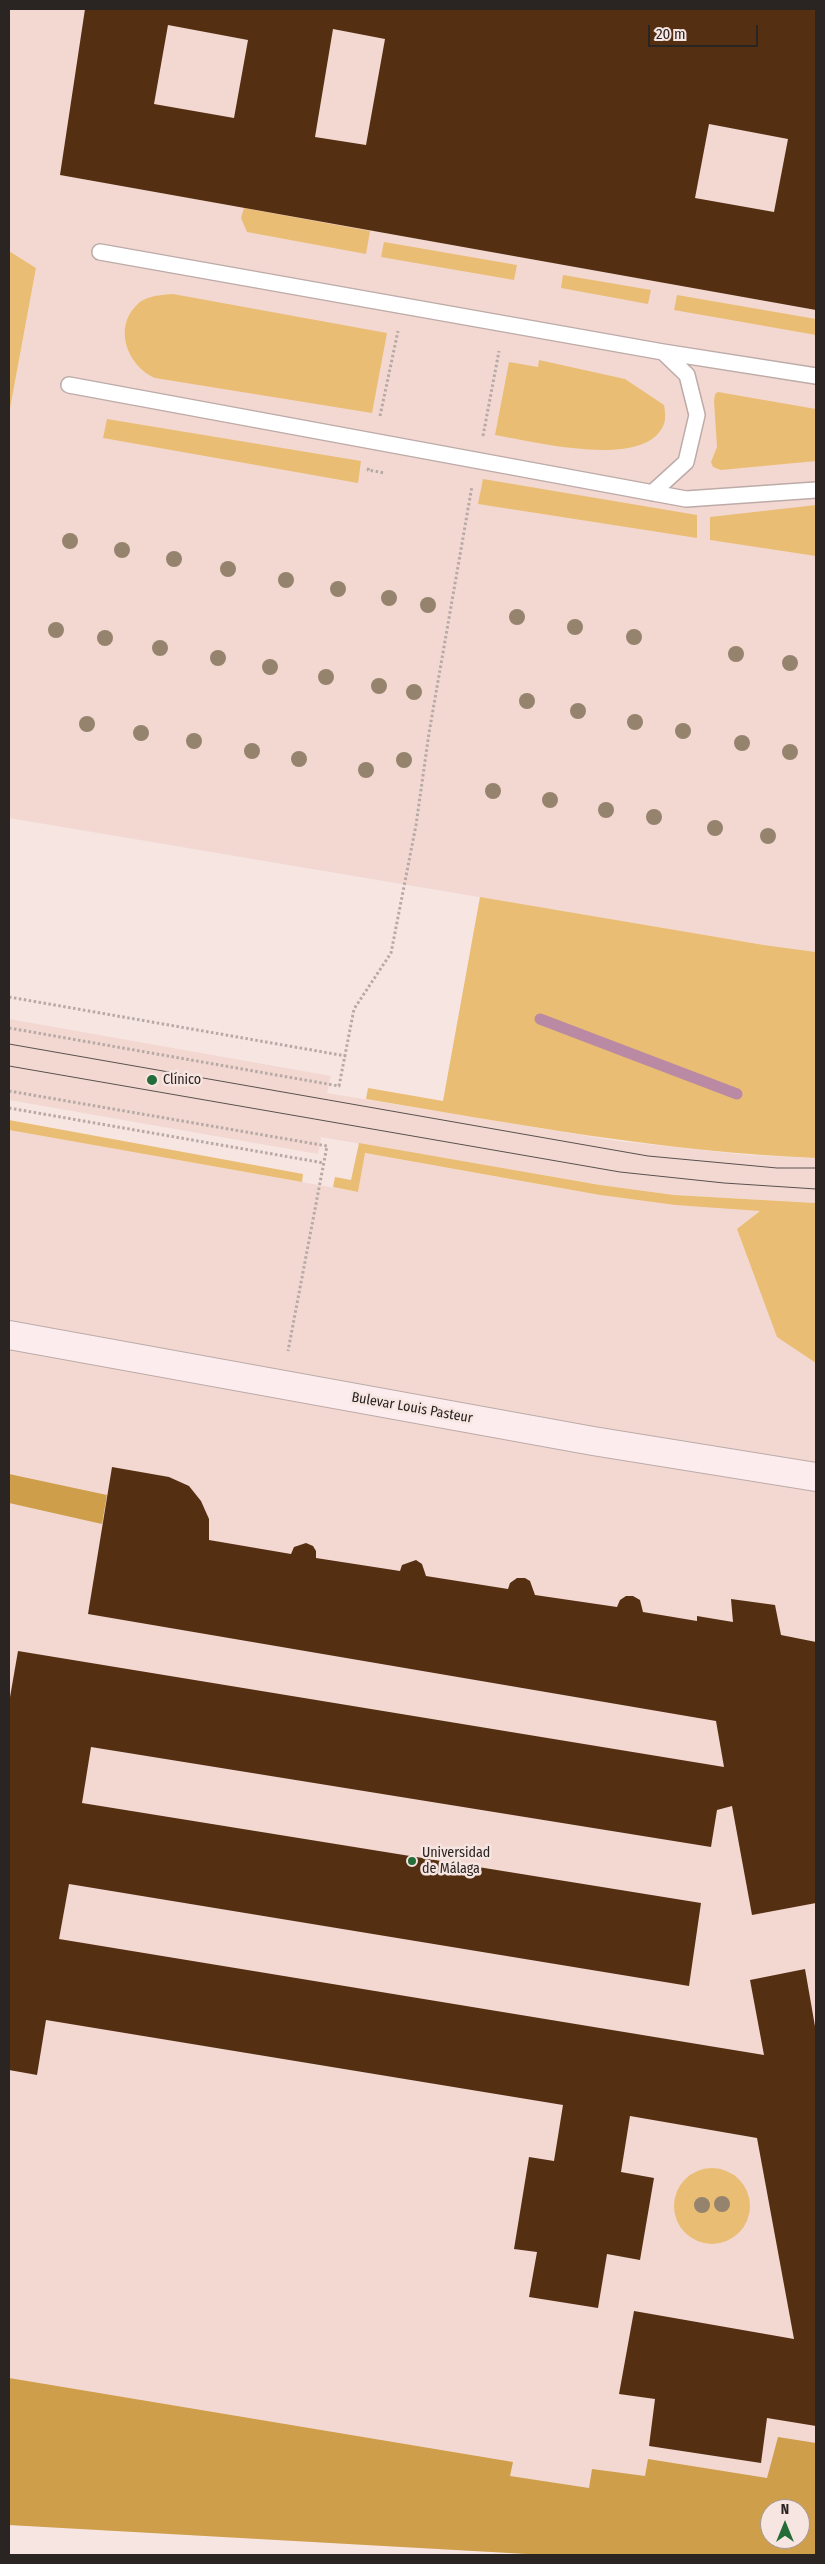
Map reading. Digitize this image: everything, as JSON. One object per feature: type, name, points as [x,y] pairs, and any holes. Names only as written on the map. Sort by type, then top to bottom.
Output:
[{"type":"street","name":"Bulevar Louis Pasteur","points":[[9,1335],[593,1441],[816,1477]]},
{"type":"lane","points":[[100,252],[663,352],[816,376]]},
{"type":"lane","points":[[652,493],[686,462],[697,416],[687,375],[663,352]]},
{"type":"lane","points":[[69,385],[686,499],[816,490]]},
{"type":"path","points":[[387,474],[368,470],[399,328]]},
{"type":"path","points":[[9,1028],[339,1086],[354,1009],[391,953],[416,825],[429,733],[472,489],[499,350],[526,328]]},
{"type":"path","points":[[490,348],[499,350]]},
{"type":"path","points":[[462,487],[472,489]]},
{"type":"path","points":[[9,997],[346,1056]]},
{"type":"path","points":[[9,1091],[327,1146],[288,1351]]},
{"type":"path","points":[[9,1108],[324,1163]]},
{"type":"shaded area","points":[[9,9],[816,9],[816,952],[764,945],[9,818],[9,414],[36,268],[9,251]]},
{"type":"shaded area","points":[[244,208],[370,231],[366,254],[247,232],[241,218]]},
{"type":"shaded area","points":[[384,242],[517,265],[514,280],[381,257]]},
{"type":"shaded area","points":[[9,251],[36,268],[9,414]]},
{"type":"shaded area","points":[[563,275],[651,290],[648,304],[561,288]]},
{"type":"shaded area","points":[[173,294],[387,333],[372,413],[155,378],[136,364],[130,354],[126,344],[126,322],[131,311],[140,302],[156,296]]},
{"type":"shaded area","points":[[677,295],[816,319],[816,335],[674,310]]},
{"type":"shaded area","points":[[539,360],[625,379],[664,405],[664,424],[653,438],[635,446],[612,450],[560,447],[495,435],[509,362],[538,367]]},
{"type":"shaded area","points":[[718,392],[816,409],[816,461],[721,470],[713,467],[711,462],[717,447],[714,401],[715,394]]},
{"type":"shaded area","points":[[107,419],[361,461],[358,483],[103,438]]},
{"type":"shaded area","points":[[483,479],[697,515],[697,538],[478,504]]},
{"type":"shaded area","points":[[816,505],[816,556],[710,540],[710,517]]},
{"type":"shaded area","points":[[480,897],[816,952],[816,1158],[703,1150],[590,1136],[366,1099],[368,1088],[443,1101]]},
{"type":"shaded area","points":[[9,1019],[331,1076],[327,1093],[618,1141],[748,1155],[816,1158],[816,1203],[674,1195],[600,1185],[321,1137],[318,1154],[9,1100]]},
{"type":"shaded area","points":[[9,1120],[303,1174],[302,1182],[9,1130]]},
{"type":"shaded area","name":"Universidad de Málaga","points":[[9,1130],[358,1192],[364,1153],[600,1195],[675,1205],[816,1212],[816,2555],[545,2555],[9,2525]]},
{"type":"shaded area","points":[[359,1143],[600,1185],[674,1195],[816,1203],[816,1363],[777,1337],[737,1229],[760,1211],[675,1205],[600,1195],[365,1153],[358,1192],[333,1187],[335,1177],[351,1180]]},
{"type":"shaded area","points":[[9,1474],[107,1495],[102,1524],[9,1503]]},
{"type":"shaded area","points":[[712,2168],[727,2171],[739,2179],[747,2191],[750,2206],[747,2221],[739,2233],[727,2241],[712,2244],[697,2241],[685,2233],[677,2221],[674,2206],[677,2191],[685,2179],[697,2171]]},
{"type":"shaded area","points":[[9,2378],[513,2462],[510,2476],[589,2488],[592,2469],[645,2476],[648,2459],[767,2478],[778,2437],[816,2443],[816,2555],[545,2555],[9,2525]]},
{"type":"building","points":[[85,9],[816,9],[816,310],[60,175]],"holes":[[[168,25],[248,40],[234,118],[154,104]],[[333,29],[385,39],[366,145],[315,137]],[[709,124],[788,139],[774,212],[695,198]]]},
{"type":"building","points":[[112,1467],[169,1477],[189,1486],[201,1501],[209,1519],[209,1540],[291,1554],[294,1547],[306,1543],[313,1546],[316,1551],[316,1558],[400,1571],[402,1565],[416,1560],[422,1564],[426,1576],[508,1589],[510,1583],[517,1578],[525,1578],[530,1581],[535,1595],[617,1607],[620,1600],[626,1596],[633,1596],[640,1600],[643,1612],[697,1621],[697,1616],[733,1622],[731,1599],[775,1605],[781,1635],[816,1642],[816,1903],[752,1915],[732,1806],[717,1810],[711,1847],[91,1747],[82,1803],[701,1903],[689,1986],[69,1884],[59,1939],[764,2055],[750,1980],[805,1969],[816,2032],[816,2426],[767,2418],[761,2463],[649,2446],[655,2399],[619,2394],[634,2311],[794,2339],[757,2138],[630,2116],[621,2172],[654,2178],[640,2260],[607,2254],[598,2308],[529,2297],[537,2252],[514,2249],[529,2157],[554,2161],[563,2105],[46,2020],[37,2075],[9,2070],[9,1703],[18,1651],[724,1767],[716,1721],[88,1614]]},
{"type":"waterway","points":[[540,1019],[737,1094]]},
{"type":"tram line","points":[[9,1044],[648,1156],[777,1168],[816,1168]]},
{"type":"tram line","points":[[9,1066],[620,1172],[724,1183],[816,1189]]},
{"type":"place","name":"Clínico","points":[[152,1080]]},
{"type":"place","name":"Universidad de Málaga","points":[[412,1861]]}]
